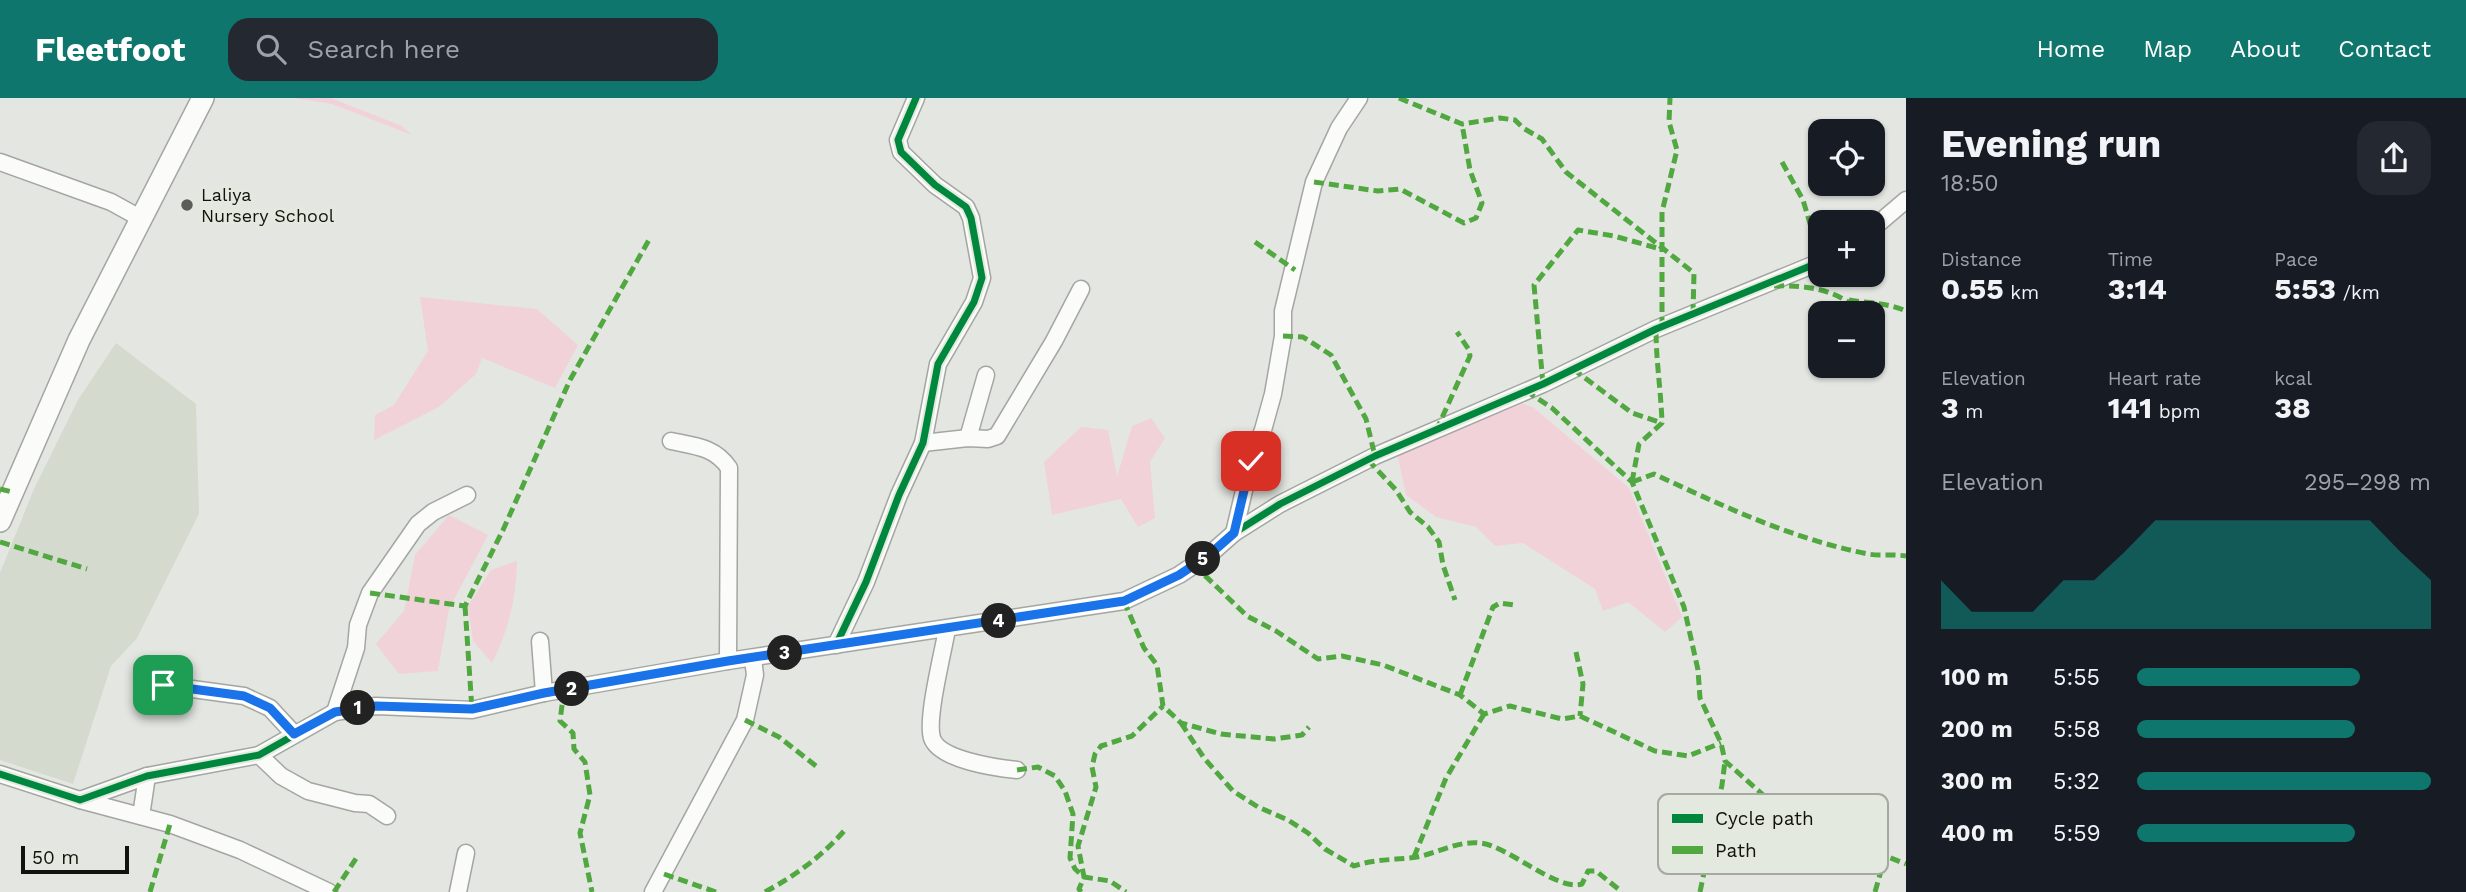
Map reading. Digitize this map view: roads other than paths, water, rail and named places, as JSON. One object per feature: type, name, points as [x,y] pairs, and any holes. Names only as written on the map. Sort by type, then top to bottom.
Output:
[{"type":"street","points":[[0,521],[79,340],[203,98]]},
{"type":"street","points":[[836,645],[866,582],[899,495],[923,443],[938,364],[974,302],[982,278],[971,218],[966,207],[935,185],[901,152],[898,141],[916,98]]},
{"type":"street","points":[[1234,533],[1251,461],[1273,394],[1283,336],[1283,311],[1314,181],[1339,128],[1359,98]]},
{"type":"street","points":[[0,162],[111,202],[140,218]]},
{"type":"street","points":[[1885,218],[1906,200]]},
{"type":"street","points":[[80,800],[147,776],[259,755],[335,712],[376,706],[472,709],[544,693],[728,661],[1124,601],[1179,575],[1209,555],[1234,533],[1291,498],[1375,456],[1543,384],[1656,329],[1808,267]]},
{"type":"street","points":[[923,443],[998,436],[1081,289]]},
{"type":"street","points":[[968,438],[986,375]]},
{"type":"street","points":[[671,441],[705,448],[721,455],[729,468],[728,661]]},
{"type":"street","points":[[335,712],[356,648],[358,625],[370,593],[418,524],[433,512],[467,495]]},
{"type":"street","points":[[947,629],[932,716],[932,737],[937,746],[962,760],[1017,770]]},
{"type":"street","points":[[540,641],[544,693]]},
{"type":"street","points":[[653,892],[745,720],[755,675],[753,659]]},
{"type":"street","points":[[163,685],[244,696],[270,708],[294,734]]},
{"type":"street","points":[[259,755],[281,776],[308,791],[369,804],[387,816]]},
{"type":"street","points":[[0,774],[80,800],[170,824],[240,850],[329,892]]},
{"type":"street","points":[[141,817],[147,776]]},
{"type":"street","points":[[458,892],[466,853]]},
{"type":"place","name":"Laliya Nursery School","points":[[187,205]]}]
